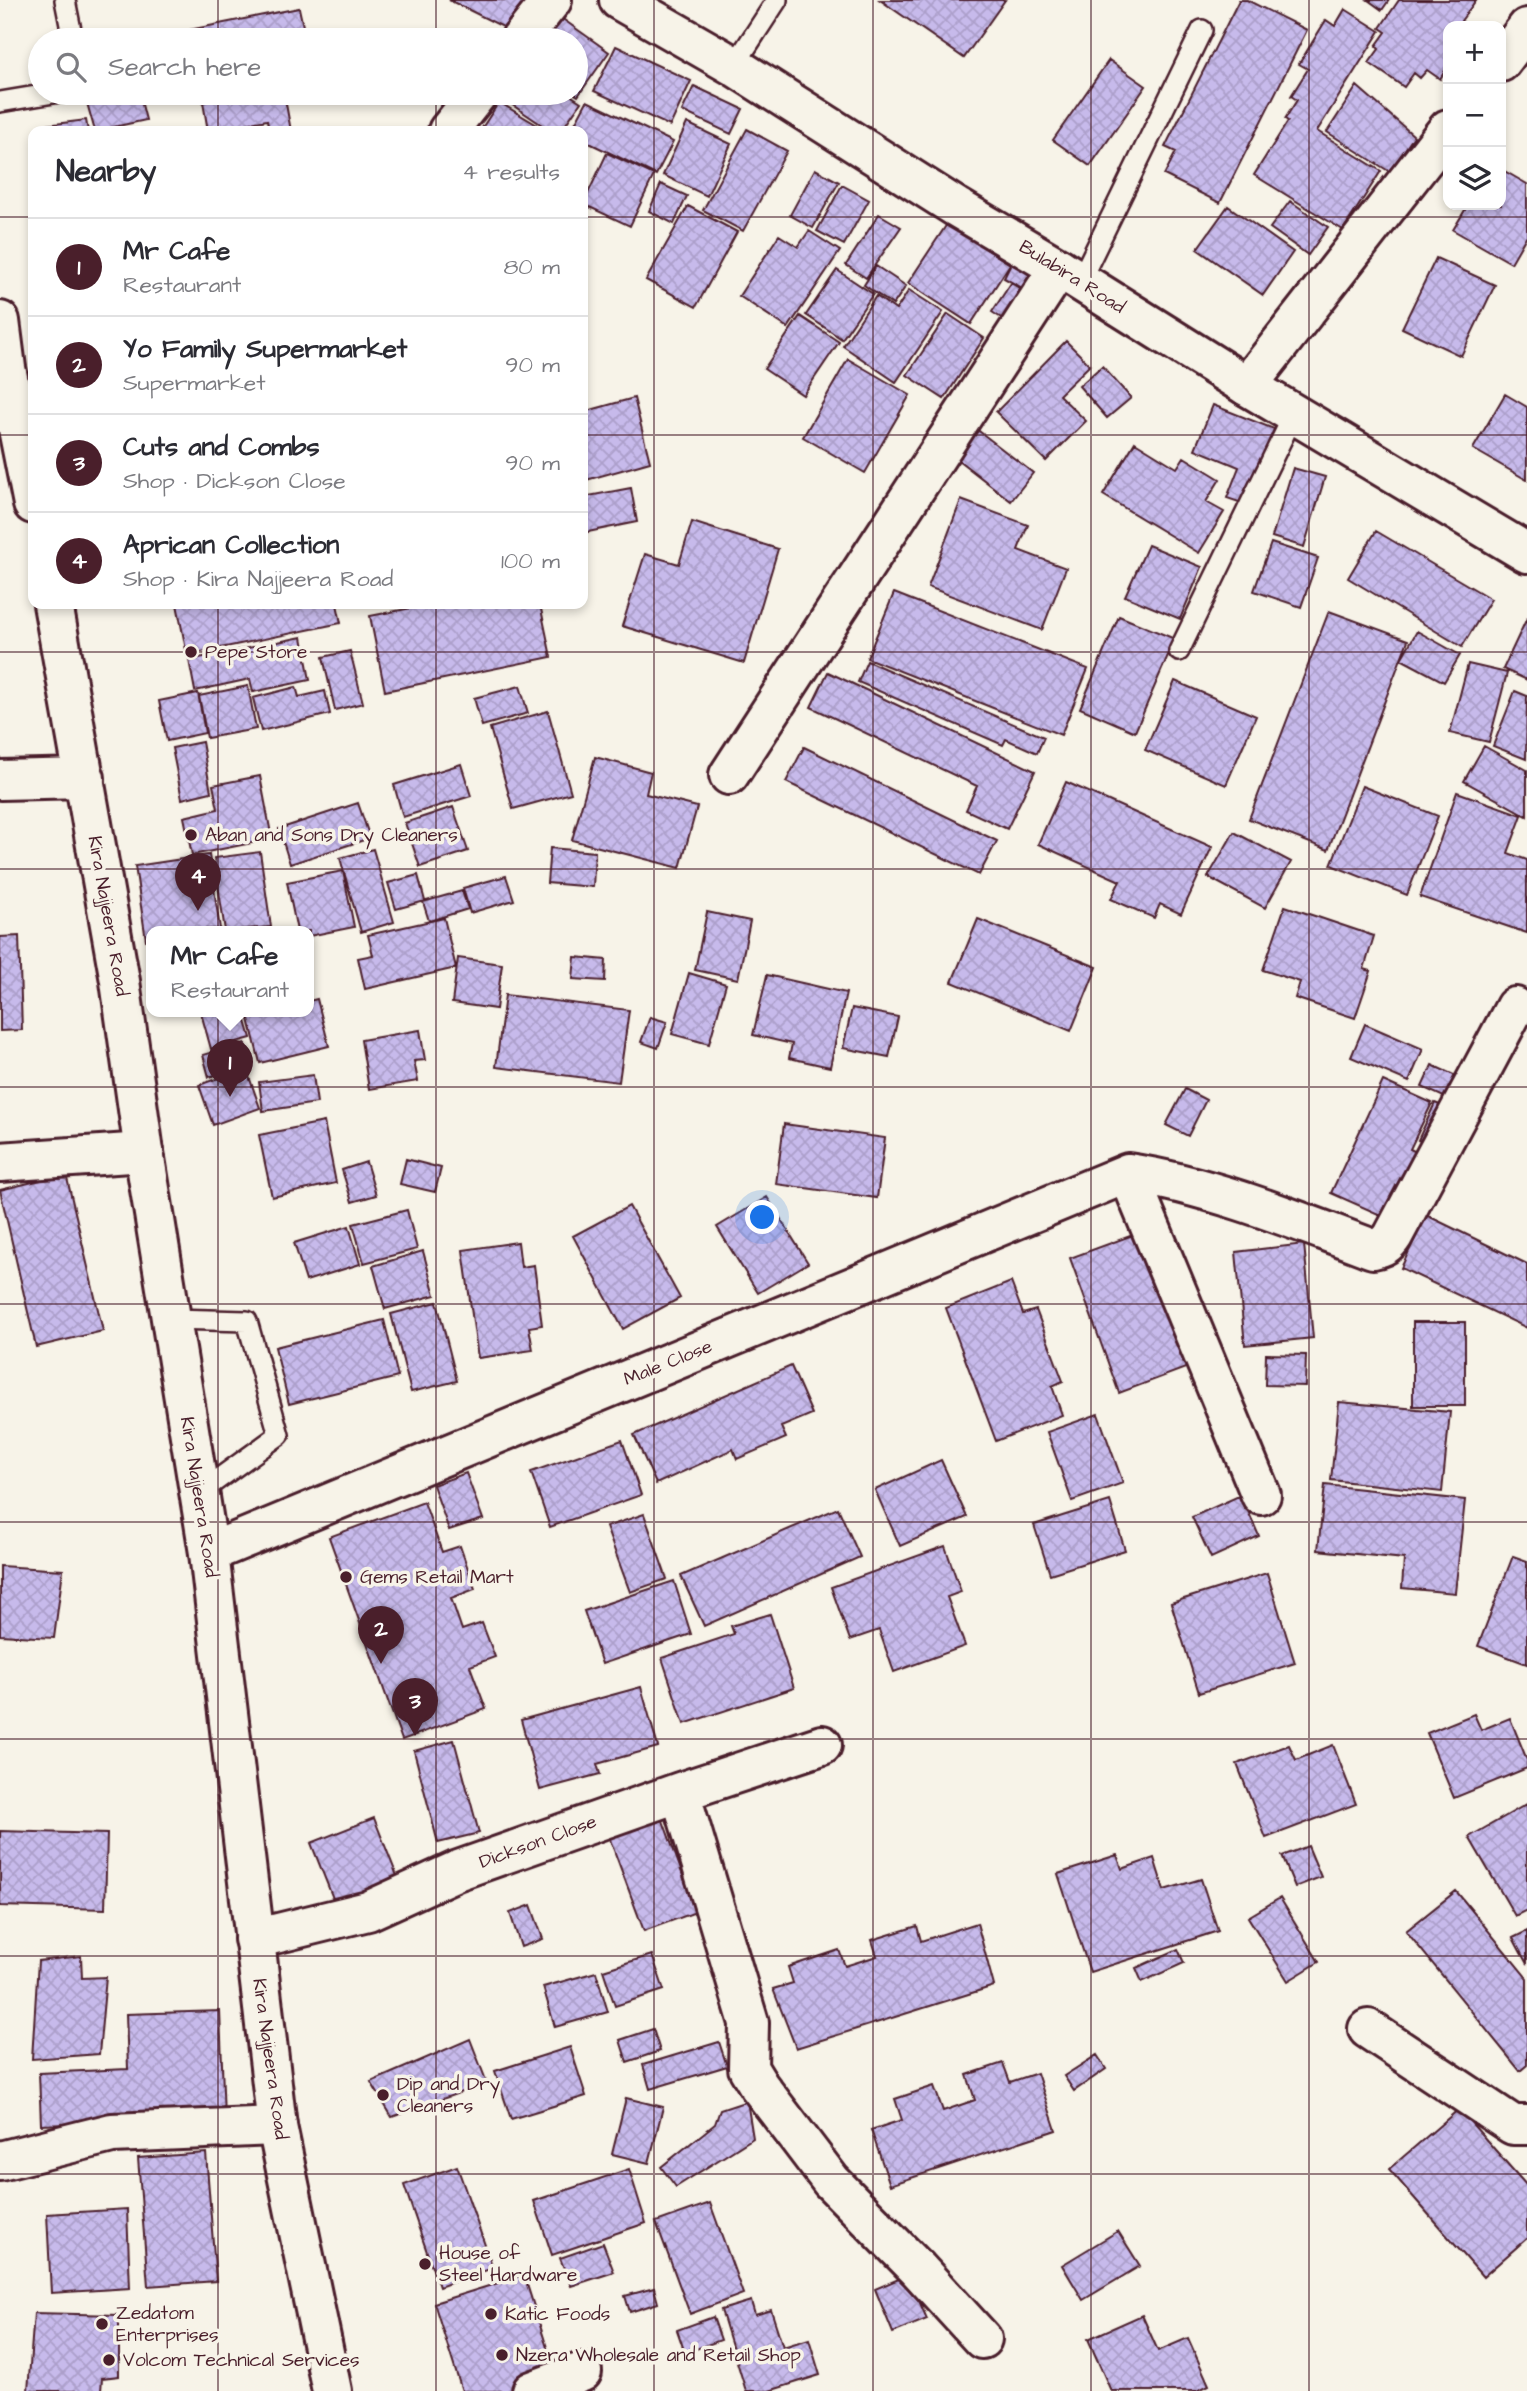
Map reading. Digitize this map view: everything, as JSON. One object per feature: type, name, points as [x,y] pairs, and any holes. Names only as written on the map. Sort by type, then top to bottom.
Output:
[{"type":"street","points":[[530,28],[552,0]]},
{"type":"street","name":"Bulabira Road","points":[[619,0],[734,66],[956,207],[1293,414],[1527,553]]},
{"type":"street","points":[[1506,55],[1527,28]]},
{"type":"street","points":[[452,126],[469,105]]},
{"type":"street","points":[[1248,386],[1443,135]]},
{"type":"street","points":[[729,775],[1069,275]]},
{"type":"street","points":[[0,321],[3,368],[28,481]]},
{"type":"street","name":"Kira Najjeera Road","points":[[54,609],[120,981],[144,1152],[209,1553],[277,2126],[332,2391]]},
{"type":"street","points":[[0,780],[85,778]]},
{"type":"street","points":[[1128,1173],[1162,1178],[1309,1225],[1373,1249],[1380,1247],[1388,1243],[1393,1236],[1515,1007]]},
{"type":"street","points":[[0,1162],[144,1152]]},
{"type":"street","points":[[1128,1173],[1261,1495]]},
{"type":"street","name":"Male Close","points":[[209,1553],[1128,1173]]},
{"type":"street","name":"Dickson Close","points":[[254,1939],[368,1911],[456,1871],[822,1745]]},
{"type":"street","points":[[680,1792],[749,2023],[748,2068],[831,2181],[982,2339]]},
{"type":"street","points":[[1368,2029],[1513,2125],[1527,2125]]},
{"type":"street","points":[[0,2161],[112,2133],[277,2126]]},
{"type":"street","points":[[532,2391],[582,2372]]},
{"type":"lane","points":[[65,0],[71,28]]},
{"type":"lane","points":[[734,66],[777,0]]},
{"type":"lane","points":[[1069,275],[1202,30]]},
{"type":"lane","points":[[0,102],[28,97]]},
{"type":"lane","points":[[1179,651],[1293,414]]},
{"type":"lane","points":[[171,1319],[247,1321],[279,1435],[199,1493]]},
{"type":"building","points":[[449,0],[532,0],[518,28],[505,28]]},
{"type":"building","points":[[880,0],[1005,0],[964,58]]},
{"type":"building","points":[[1239,0],[1247,0],[1307,30],[1220,203],[1164,175],[1176,152],[1165,147]]},
{"type":"building","points":[[1368,0],[1389,0],[1382,10]]},
{"type":"building","points":[[1399,0],[1476,0],[1461,21],[1443,21],[1443,74],[1440,79],[1427,70],[1420,78],[1414,73],[1404,87],[1369,63],[1386,32],[1380,28]]},
{"type":"building","points":[[299,8],[303,28],[199,28]]},
{"type":"building","points":[[1345,9],[1380,31],[1317,131],[1381,171],[1343,230],[1254,175],[1288,121],[1285,119],[1297,100],[1291,96],[1308,69],[1299,64],[1326,20],[1335,26]]},
{"type":"building","points":[[557,15],[575,28],[548,28]]},
{"type":"building","points":[[588,37],[609,52],[588,82]]},
{"type":"building","points":[[616,46],[691,81],[670,126],[594,91]]},
{"type":"building","points":[[1109,60],[1146,86],[1090,166],[1053,140]]},
{"type":"building","points":[[694,86],[743,109],[731,134],[682,111]]},
{"type":"building","points":[[1357,86],[1414,136],[1390,172],[1327,132]]},
{"type":"building","points":[[588,101],[673,142],[656,175],[588,142],[588,126],[574,126]]},
{"type":"building","points":[[88,105],[142,105],[146,120],[118,126],[94,126]]},
{"type":"building","points":[[204,105],[286,105],[290,126],[268,126],[267,120],[235,126],[207,126]]},
{"type":"building","points":[[497,105],[504,105],[539,126],[483,126]]},
{"type":"building","points":[[512,105],[579,105],[564,126],[544,126]]},
{"type":"building","points":[[86,120],[87,126],[47,126]]},
{"type":"building","points":[[687,123],[731,144],[707,196],[663,175]]},
{"type":"building","points":[[747,129],[787,151],[743,231],[703,210]]},
{"type":"building","points":[[607,153],[654,175],[630,226],[588,206],[588,193]]},
{"type":"building","points":[[815,169],[839,182],[813,228],[790,215]]},
{"type":"building","points":[[1506,172],[1527,184],[1527,235],[1511,263],[1453,230],[1465,210],[1506,210]]},
{"type":"building","points":[[661,184],[687,196],[674,224],[649,211]]},
{"type":"building","points":[[842,185],[869,200],[844,245],[817,231]]},
{"type":"building","points":[[1290,201],[1328,227],[1308,255],[1270,228]]},
{"type":"building","points":[[688,206],[737,232],[696,307],[646,280]]},
{"type":"building","points":[[1228,206],[1293,252],[1263,295],[1197,249]]},
{"type":"building","points":[[879,214],[901,227],[866,278],[846,265]]},
{"type":"building","points":[[947,224],[1010,264],[971,324],[908,283]]},
{"type":"building","points":[[809,231],[840,251],[788,328],[739,296],[779,235],[798,247]]},
{"type":"building","points":[[1436,258],[1495,285],[1461,356],[1402,328]]},
{"type":"building","points":[[1011,264],[1041,279],[1033,294],[1004,278]]},
{"type":"building","points":[[876,266],[906,286],[893,305],[864,285]]},
{"type":"building","points":[[837,270],[873,294],[842,339],[806,315]]},
{"type":"building","points":[[1011,283],[1032,296],[1012,325],[992,312]]},
{"type":"building","points":[[909,290],[943,312],[896,382],[843,346],[876,296],[896,310]]},
{"type":"building","points":[[948,314],[984,338],[944,399],[907,375]]},
{"type":"building","points":[[800,316],[839,342],[803,395],[764,369]]},
{"type":"building","points":[[1066,341],[1090,365],[1059,395],[1086,421],[1046,461],[996,412]]},
{"type":"building","points":[[848,359],[910,395],[865,473],[803,437]]},
{"type":"building","points":[[1102,366],[1131,398],[1107,418],[1079,386]]},
{"type":"building","points":[[1505,394],[1527,407],[1527,480],[1473,449]]},
{"type":"building","points":[[634,398],[650,462],[588,480],[588,411]]},
{"type":"building","points":[[1213,405],[1274,429],[1245,504],[1227,498],[1239,467],[1195,449]]},
{"type":"building","points":[[975,428],[1033,473],[1011,501],[953,456]]},
{"type":"building","points":[[1135,442],[1177,468],[1184,457],[1220,479],[1206,502],[1224,512],[1199,553],[1103,495]]},
{"type":"building","points":[[1293,468],[1325,477],[1304,547],[1272,537]]},
{"type":"building","points":[[631,488],[637,522],[588,532],[588,496]]},
{"type":"building","points":[[961,500],[1028,525],[1018,550],[1066,568],[1042,630],[928,587]]},
{"type":"building","points":[[692,522],[778,549],[744,663],[622,626],[645,554],[679,564]]},
{"type":"building","points":[[1376,531],[1491,599],[1462,647],[1348,578]]},
{"type":"building","points":[[1271,543],[1318,558],[1301,607],[1254,591]]},
{"type":"building","points":[[1148,545],[1202,567],[1180,619],[1125,596]]},
{"type":"building","points":[[894,593],[1088,669],[1061,735],[867,658]]},
{"type":"building","points":[[178,609],[338,609],[341,623],[187,655]]},
{"type":"building","points":[[406,609],[541,609],[551,657],[385,691],[370,616]]},
{"type":"building","points":[[1329,611],[1408,640],[1328,850],[1249,819]]},
{"type":"building","points":[[1119,616],[1175,639],[1135,732],[1080,708]]},
{"type":"building","points":[[1527,618],[1527,680],[1503,669]]},
{"type":"building","points":[[1417,631],[1460,655],[1444,682],[1401,659]]},
{"type":"building","points":[[302,637],[310,680],[253,692],[250,679],[195,691],[189,660]]},
{"type":"building","points":[[350,651],[363,703],[335,710],[323,657]]},
{"type":"building","points":[[867,661],[1044,737],[1037,753],[1006,739],[1003,745],[858,682]]},
{"type":"building","points":[[1468,664],[1507,673],[1489,742],[1450,733]]},
{"type":"building","points":[[828,672],[1035,771],[1007,829],[966,810],[977,786],[811,707]]},
{"type":"building","points":[[1175,681],[1256,716],[1226,785],[1145,750]]},
{"type":"building","points":[[248,686],[256,729],[207,738],[199,696]]},
{"type":"building","points":[[520,686],[528,713],[482,726],[474,698]]},
{"type":"building","points":[[296,687],[299,697],[325,691],[330,714],[261,731],[253,698]]},
{"type":"building","points":[[1515,691],[1527,696],[1526,759],[1493,746]]},
{"type":"building","points":[[198,693],[205,733],[167,741],[159,701]]},
{"type":"building","points":[[548,711],[571,793],[513,809],[490,728]]},
{"type":"building","points":[[202,742],[211,792],[182,799],[172,748]]},
{"type":"building","points":[[1484,746],[1527,770],[1527,816],[1464,781]]},
{"type":"building","points":[[804,747],[997,841],[979,875],[786,782]]},
{"type":"building","points":[[595,757],[651,772],[646,794],[697,807],[680,868],[572,840]]},
{"type":"building","points":[[461,764],[471,796],[403,817],[394,785]]},
{"type":"building","points":[[260,776],[272,839],[192,855],[184,817],[218,809],[213,785]]},
{"type":"building","points":[[1066,782],[1212,847],[1181,914],[1160,904],[1154,918],[1111,899],[1120,881],[1038,844]]},
{"type":"building","points":[[1362,786],[1438,816],[1407,895],[1331,865]]},
{"type":"building","points":[[1457,792],[1522,815],[1508,853],[1527,860],[1527,933],[1420,897]]},
{"type":"building","points":[[358,803],[370,838],[290,864],[279,829]]},
{"type":"building","points":[[453,807],[468,851],[420,867],[405,823]]},
{"type":"building","points":[[1234,832],[1291,862],[1265,908],[1208,877]]},
{"type":"building","points":[[550,848],[595,852],[593,887],[547,883]]},
{"type":"building","points":[[373,849],[394,922],[361,932],[340,858]]},
{"type":"building","points":[[260,852],[271,926],[224,926],[214,858]]},
{"type":"building","points":[[209,855],[220,926],[146,926],[146,940],[135,866]]},
{"type":"building","points":[[343,871],[354,927],[314,935],[314,926],[296,926],[287,882]]},
{"type":"building","points":[[418,875],[425,901],[396,909],[388,883]]},
{"type":"building","points":[[506,876],[514,900],[470,913],[463,888]]},
{"type":"building","points":[[462,891],[468,909],[429,921],[423,902]]},
{"type":"building","points":[[1285,906],[1374,936],[1364,969],[1371,971],[1355,1018],[1295,998],[1300,982],[1263,970]]},
{"type":"building","points":[[707,912],[750,921],[738,979],[695,970]]},
{"type":"building","points":[[444,918],[456,968],[365,989],[358,958],[373,955],[368,935]]},
{"type":"building","points":[[978,919],[1097,967],[1071,1031],[952,982]]},
{"type":"building","points":[[19,936],[22,1030],[0,1031],[0,937]]},
{"type":"building","points":[[575,957],[606,960],[605,981],[573,979]]},
{"type":"building","points":[[458,958],[502,964],[496,1009],[452,1003]]},
{"type":"building","points":[[689,973],[726,984],[709,1044],[672,1034]]},
{"type":"building","points":[[767,975],[846,993],[830,1067],[789,1058],[792,1044],[753,1035]]},
{"type":"building","points":[[505,995],[629,1010],[619,1082],[496,1067]]},
{"type":"building","points":[[317,999],[329,1046],[260,1063],[248,1017],[314,1017],[314,1000]]},
{"type":"building","points":[[852,1008],[898,1017],[889,1057],[843,1048]]},
{"type":"building","points":[[202,1017],[245,1017],[251,1038],[211,1049]]},
{"type":"building","points":[[650,1017],[667,1022],[658,1048],[641,1042]]},
{"type":"building","points":[[1365,1024],[1423,1049],[1409,1082],[1351,1057]]},
{"type":"building","points":[[420,1030],[425,1060],[414,1061],[418,1081],[369,1089],[361,1040]]},
{"type":"building","points":[[245,1043],[251,1065],[209,1077],[203,1055]]},
{"type":"building","points":[[1432,1065],[1469,1082],[1459,1104],[1422,1087]]},
{"type":"building","points":[[246,1068],[260,1108],[213,1125],[199,1085]]},
{"type":"building","points":[[313,1075],[317,1103],[263,1111],[259,1082]]},
{"type":"building","points":[[1383,1081],[1432,1103],[1410,1149],[1424,1156],[1394,1221],[1331,1193]]},
{"type":"building","points":[[1185,1089],[1206,1100],[1188,1136],[1166,1125]]},
{"type":"building","points":[[1435,1103],[1454,1111],[1437,1149],[1418,1140]]},
{"type":"building","points":[[324,1122],[336,1183],[272,1197],[259,1135]]},
{"type":"building","points":[[784,1124],[885,1138],[877,1198],[776,1184]]},
{"type":"building","points":[[406,1159],[441,1168],[435,1192],[400,1184]]},
{"type":"building","points":[[366,1162],[376,1195],[352,1202],[342,1170]]},
{"type":"building","points":[[66,1174],[103,1331],[36,1347],[0,1190]]},
{"type":"building","points":[[767,1197],[808,1263],[758,1293],[717,1227]]},
{"type":"building","points":[[629,1206],[680,1298],[623,1329],[573,1236]]},
{"type":"building","points":[[407,1210],[417,1249],[364,1263],[353,1224]]},
{"type":"building","points":[[1426,1215],[1527,1264],[1527,1328],[1401,1268]]},
{"type":"building","points":[[349,1226],[360,1264],[306,1281],[294,1243]]},
{"type":"building","points":[[1141,1232],[1191,1366],[1119,1393],[1070,1258]]},
{"type":"building","points":[[518,1242],[521,1267],[534,1265],[542,1325],[529,1327],[533,1350],[478,1358],[463,1250]]},
{"type":"building","points":[[1304,1244],[1313,1338],[1245,1345],[1236,1252]]},
{"type":"building","points":[[423,1251],[435,1295],[385,1309],[373,1266]]},
{"type":"building","points":[[1011,1282],[1023,1314],[1036,1310],[1063,1381],[1052,1386],[1062,1415],[996,1441],[946,1308]]},
{"type":"building","points":[[437,1302],[457,1381],[411,1392],[391,1314]]},
{"type":"building","points":[[384,1320],[398,1377],[289,1404],[275,1347]]},
{"type":"building","points":[[1413,1322],[1465,1322],[1465,1406],[1413,1406]]},
{"type":"building","points":[[1266,1354],[1306,1355],[1305,1386],[1265,1385]]},
{"type":"building","points":[[791,1366],[812,1414],[781,1427],[786,1438],[737,1459],[733,1449],[656,1484],[634,1435]]},
{"type":"building","points":[[1339,1402],[1450,1412],[1442,1492],[1331,1480]]},
{"type":"building","points":[[1098,1414],[1123,1483],[1072,1501],[1047,1432]]},
{"type":"building","points":[[622,1440],[641,1495],[550,1527],[531,1472]]},
{"type":"building","points":[[941,1460],[967,1517],[900,1546],[875,1490]]},
{"type":"building","points":[[466,1473],[483,1519],[449,1530],[433,1485]]},
{"type":"building","points":[[1325,1485],[1465,1500],[1455,1593],[1402,1588],[1404,1559],[1318,1550]]},
{"type":"building","points":[[1241,1495],[1259,1536],[1211,1558],[1192,1517]]},
{"type":"building","points":[[1110,1501],[1125,1550],[1050,1574],[1034,1525]]},
{"type":"building","points":[[424,1502],[442,1552],[460,1546],[475,1589],[451,1598],[462,1630],[482,1623],[495,1657],[470,1666],[486,1709],[402,1740],[329,1537]]},
{"type":"building","points":[[838,1508],[860,1557],[704,1626],[681,1576]]},
{"type":"building","points":[[644,1514],[667,1579],[630,1592],[606,1527]]},
{"type":"building","points":[[945,1546],[961,1592],[947,1597],[965,1646],[894,1672],[879,1630],[850,1640],[831,1587]]},
{"type":"building","points":[[1513,1556],[1527,1561],[1527,1664],[1478,1646]]},
{"type":"building","points":[[0,1566],[63,1570],[54,1638],[0,1635]]},
{"type":"building","points":[[1267,1573],[1295,1663],[1199,1693],[1171,1603]]},
{"type":"building","points":[[674,1581],[691,1634],[602,1664],[584,1611]]},
{"type":"building","points":[[770,1614],[794,1688],[684,1724],[662,1658],[734,1634],[731,1626]]},
{"type":"building","points":[[641,1687],[658,1747],[597,1764],[600,1774],[540,1790],[521,1720]]},
{"type":"building","points":[[1474,1714],[1481,1730],[1510,1718],[1527,1760],[1527,1768],[1454,1798],[1427,1733]]},
{"type":"building","points":[[454,1740],[479,1833],[438,1843],[414,1751]]},
{"type":"building","points":[[1289,1745],[1296,1760],[1333,1745],[1356,1804],[1266,1838],[1237,1764]]},
{"type":"building","points":[[1527,1804],[1527,1910],[1515,1916],[1469,1837]]},
{"type":"building","points":[[661,1815],[696,1912],[644,1931],[608,1834]]},
{"type":"building","points":[[374,1818],[399,1881],[336,1906],[311,1843]]},
{"type":"building","points":[[0,1831],[107,1834],[105,1909],[0,1906]]},
{"type":"building","points":[[1308,1846],[1321,1877],[1295,1887],[1282,1856]]},
{"type":"building","points":[[1117,1855],[1122,1869],[1154,1858],[1164,1890],[1201,1879],[1218,1931],[1090,1972],[1058,1874]]},
{"type":"building","points":[[1456,1891],[1527,1978],[1527,2065],[1520,2071],[1406,1931]]},
{"type":"building","points":[[1280,1898],[1319,1962],[1288,1981],[1248,1917]]},
{"type":"building","points":[[531,1905],[543,1939],[521,1947],[510,1913]]},
{"type":"building","points":[[977,1923],[994,1986],[796,2048],[773,1989],[793,1983],[788,1967],[839,1950],[845,1966],[877,1956],[872,1940],[917,1926],[921,1941]]},
{"type":"building","points":[[1527,1931],[1527,1964],[1513,1938]]},
{"type":"building","points":[[1178,1949],[1184,1963],[1142,1982],[1136,1968]]},
{"type":"building","points":[[652,1955],[664,1990],[615,2006],[603,1970]]},
{"type":"building","points":[[81,1956],[82,1978],[106,1977],[99,2054],[32,2059],[38,1961]]},
{"type":"building","points":[[596,1972],[608,2012],[555,2027],[543,1987]]},
{"type":"building","points":[[220,2011],[224,2118],[41,2125],[39,2073],[128,2069],[126,2014]]},
{"type":"building","points":[[653,2029],[660,2051],[627,2062],[620,2040]]},
{"type":"building","points":[[470,2039],[487,2083],[392,2117],[371,2082]]},
{"type":"building","points":[[719,2042],[727,2066],[650,2089],[643,2065]]},
{"type":"building","points":[[570,2047],[586,2096],[511,2119],[495,2071]]},
{"type":"building","points":[[1097,2055],[1106,2069],[1074,2091],[1064,2076]]},
{"type":"building","points":[[1003,2063],[1010,2082],[1037,2073],[1056,2130],[890,2185],[871,2130],[902,2120],[895,2099],[934,2086],[943,2111],[975,2100],[967,2075]]},
{"type":"building","points":[[626,2098],[663,2107],[649,2163],[612,2154]]},
{"type":"building","points":[[747,2101],[753,2138],[676,2187],[661,2167],[715,2124],[720,2110]]},
{"type":"building","points":[[1459,2109],[1527,2186],[1527,2238],[1483,2277],[1389,2169]]},
{"type":"building","points":[[206,2153],[216,2281],[148,2286],[138,2158]]},
{"type":"building","points":[[457,2166],[493,2268],[439,2287],[404,2185]]},
{"type":"building","points":[[629,2169],[646,2223],[552,2255],[534,2201]]},
{"type":"building","points":[[710,2203],[743,2294],[690,2314],[656,2222]]},
{"type":"building","points":[[127,2209],[130,2288],[51,2293],[47,2214]]},
{"type":"building","points":[[1118,2231],[1140,2266],[1083,2300],[1062,2265]]},
{"type":"building","points":[[603,2243],[614,2272],[571,2286],[560,2258]]},
{"type":"building","points":[[524,2275],[557,2379],[519,2391],[462,2391],[434,2303]]},
{"type":"building","points":[[908,2275],[927,2319],[893,2333],[875,2289]]},
{"type":"building","points":[[654,2288],[658,2303],[630,2312],[625,2296]]},
{"type":"building","points":[[751,2301],[755,2315],[771,2310],[783,2347],[809,2339],[820,2375],[769,2391],[746,2391],[721,2310]]},
{"type":"building","points":[[34,2313],[119,2315],[119,2376],[102,2378],[101,2391],[28,2391]]},
{"type":"building","points":[[1142,2315],[1158,2351],[1188,2338],[1209,2385],[1197,2391],[1111,2391],[1088,2339]]},
{"type":"building","points":[[713,2317],[721,2340],[685,2353],[677,2330]]},
{"type":"place","name":"Pepe Store","points":[[191,652]]},
{"type":"place","name":"Aban and Sons Dry Cleaners","points":[[191,835]]},
{"type":"place","name":"Aprican Collection","points":[[198,911]]},
{"type":"place","name":"Mr Cafe","points":[[230,1097]]},
{"type":"place","name":"Gems Retail Mart","points":[[346,1577]]},
{"type":"place","name":"Yo Family Supermarket","points":[[381,1664]]},
{"type":"place","name":"Cuts and Combs","points":[[415,1736]]},
{"type":"place","name":"Dip and Dry Cleaners","points":[[383,2095]]},
{"type":"place","name":"House of Steel Hardware","points":[[425,2264]]},
{"type":"place","name":"Katic Foods","points":[[491,2314]]},
{"type":"place","name":"Zedatom Enterprises","points":[[102,2324]]},
{"type":"place","name":"Nzera Wholesale and Retail Shop","points":[[502,2355]]},
{"type":"place","name":"Volcom Technical Services","points":[[109,2360]]}]
